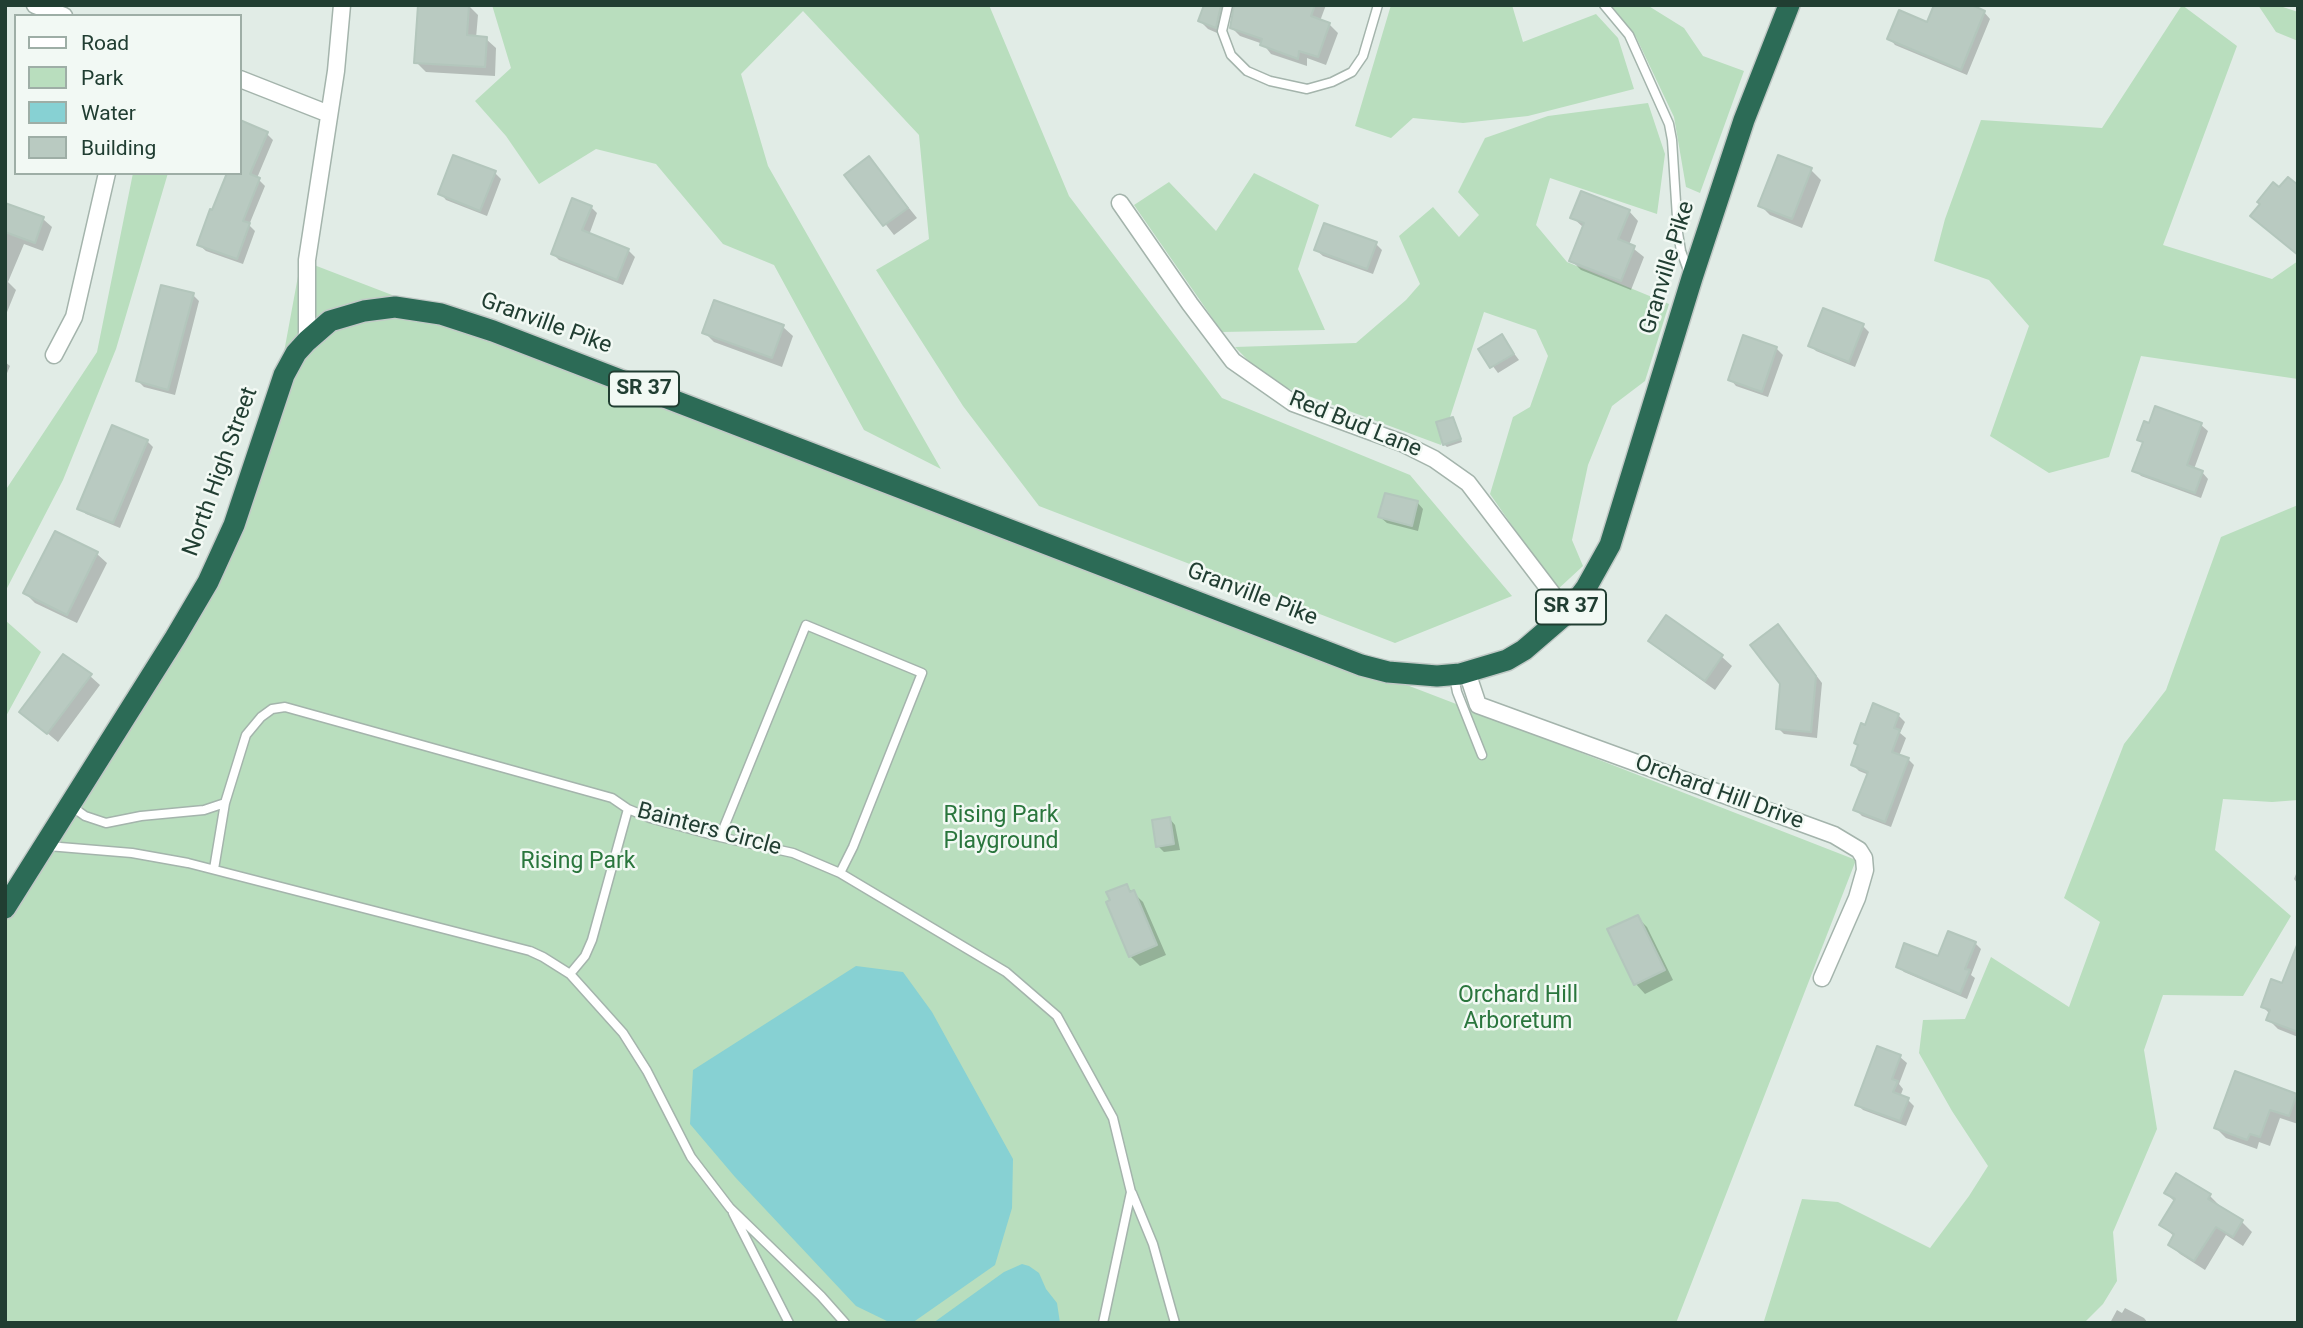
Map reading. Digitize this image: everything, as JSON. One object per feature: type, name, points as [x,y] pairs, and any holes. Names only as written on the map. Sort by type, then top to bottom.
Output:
[{"type":"highway","name":"Granville Pike","points":[[307,341],[330,321],[364,311],[394,307],[441,314],[544,350],[1361,665],[1415,675],[1460,673],[1487,667],[1524,650],[1567,613],[1586,588],[1609,545],[1744,120],[1789,5]]},
{"type":"highway","name":"North High Street","points":[[5,908],[71,806],[208,582],[234,525],[284,375],[307,341]]},
{"type":"street","points":[[35,5],[59,14]]},
{"type":"street","points":[[307,341],[307,260],[342,5]]},
{"type":"street","points":[[242,80],[329,114]]},
{"type":"street","points":[[54,355],[74,317],[107,175]]},
{"type":"street","name":"Red Bud Lane","points":[[1120,203],[1233,361],[1293,403],[1402,443],[1434,458],[1468,483],[1567,613]]},
{"type":"street","name":"Orchard Hill Drive","points":[[1460,673],[1478,705],[1834,835],[1859,850],[1864,858],[1865,870],[1857,898],[1822,978]]},
{"type":"lane","points":[[1228,5],[1222,31],[1231,55],[1247,71],[1270,81],[1307,89],[1332,82],[1352,72],[1363,56],[1378,5]]},
{"type":"lane","points":[[1604,5],[1629,35],[1669,124],[1681,251],[1692,278]]},
{"type":"lane","points":[[720,837],[806,625],[922,673],[853,847],[839,873]]},
{"type":"lane","points":[[1460,673],[1457,692],[1482,755]]},
{"type":"lane","name":"Bainters Circle","points":[[214,869],[225,803],[246,735],[272,709],[285,707],[612,797],[628,809],[650,818],[793,853],[839,873],[1006,972],[1057,1016],[1112,1118],[1131,1192],[1103,1323]]},
{"type":"lane","points":[[71,806],[85,816],[106,823],[141,816],[204,810],[225,803]]},
{"type":"lane","points":[[570,974],[585,956],[592,940],[628,809]]},
{"type":"lane","points":[[45,846],[132,853],[214,869],[530,951],[570,974],[623,1033],[647,1071],[691,1157],[730,1208],[821,1296],[845,1323]]},
{"type":"lane","points":[[1131,1192],[1153,1244],[1175,1323]]},
{"type":"lane","points":[[730,1208],[789,1323]]},
{"type":"green space","points":[[492,5],[989,5],[1069,196],[1222,398],[1410,475],[1512,596],[1395,643],[1039,506],[963,406],[876,270],[929,239],[919,135],[803,11],[741,74],[768,166],[941,469],[864,430],[774,265],[723,244],[656,164],[596,149],[539,184],[506,136],[475,101],[511,68]]},
{"type":"green space","points":[[1391,5],[1512,5],[1523,42],[1596,14],[1618,38],[1634,89],[1528,116],[1463,123],[1413,118],[1391,138],[1355,126]]},
{"type":"green space","points":[[1611,5],[1647,5],[1684,28],[1703,56],[1744,71],[1700,193],[1686,187],[1674,117],[1636,37]]},
{"type":"green space","points":[[2182,5],[2237,46],[2163,245],[2272,279],[2298,261],[2298,379],[2141,356],[2109,457],[2049,473],[1990,436],[2029,326],[1989,280],[1934,261],[1945,219],[1981,120],[2102,128]]},
{"type":"green space","points":[[2258,5],[2277,5],[2298,12],[2298,41],[2276,32]]},
{"type":"green space","points":[[1648,103],[1665,154],[1657,214],[1550,178],[1536,225],[1567,262],[1669,304],[1645,381],[1612,406],[1588,465],[1572,540],[1583,566],[1557,590],[1490,494],[1513,417],[1530,407],[1548,356],[1536,330],[1484,312],[1441,445],[1268,381],[1235,347],[1356,343],[1406,300],[1420,284],[1399,236],[1433,207],[1459,237],[1479,215],[1458,192],[1485,138],[1548,116]]},
{"type":"green space","points":[[1254,173],[1319,205],[1298,269],[1325,330],[1222,332],[1134,205],[1169,182],[1216,231]]},
{"type":"green space","points":[[133,175],[167,175],[116,349],[63,480],[5,592],[5,491],[97,352]]},
{"type":"green space","name":"Rising Park","points":[[301,260],[1856,860],[1676,1323],[5,1323],[5,908],[175,638],[275,401]]},
{"type":"green space","points":[[2298,505],[2298,800],[2272,802],[2223,799],[2215,850],[2291,916],[2243,996],[2163,995],[2144,1050],[2157,1129],[2113,1232],[2117,1281],[2103,1304],[2084,1323],[1765,1323],[1802,1199],[1838,1202],[1930,1248],[1969,1196],[1988,1166],[1919,1053],[1923,1020],[1965,1019],[1991,957],[2069,1007],[2100,922],[2064,898],[2124,744],[2166,690],[2221,537]]},
{"type":"green space","points":[[5,620],[41,652],[5,718]]},
{"type":"water","points":[[856,966],[903,972],[932,1012],[1013,1159],[1012,1208],[995,1265],[912,1323],[891,1323],[856,1306],[735,1177],[690,1124],[693,1070]]},
{"type":"water","points":[[1022,1264],[1039,1273],[1046,1289],[1057,1303],[1060,1323],[933,1323],[1004,1272]]},
{"type":"building","points":[[418,5],[469,5],[467,35],[487,37],[485,67],[414,63]]},
{"type":"building","points":[[1204,5],[1221,5],[1216,28],[1198,21]]},
{"type":"building","points":[[1234,5],[1315,5],[1311,16],[1330,23],[1318,57],[1299,51],[1298,59],[1260,45],[1262,39],[1230,28]]},
{"type":"building","points":[[1934,5],[1972,5],[1985,11],[1961,70],[1887,39],[1899,10],[1927,22]]},
{"type":"building","points":[[242,121],[268,132],[250,174],[260,178],[243,221],[250,223],[237,259],[197,245],[210,209],[212,210],[226,175],[242,175]]},
{"type":"building","points":[[453,155],[496,171],[480,211],[438,194]]},
{"type":"building","points":[[1778,155],[1812,168],[1792,219],[1758,206]]},
{"type":"building","points":[[869,156],[908,208],[883,226],[844,175]]},
{"type":"building","points":[[2288,177],[2298,185],[2298,255],[2250,216],[2273,182],[2279,187]]},
{"type":"building","points":[[1581,191],[1630,210],[1618,239],[1635,246],[1621,281],[1569,261],[1584,223],[1570,218]]},
{"type":"building","points":[[572,198],[592,206],[582,230],[629,249],[617,280],[551,254]]},
{"type":"building","points":[[5,203],[44,217],[35,243],[5,232]]},
{"type":"building","points":[[1324,223],[1377,242],[1367,269],[1314,250]]},
{"type":"building","points":[[161,285],[194,293],[168,390],[136,381]]},
{"type":"building","points":[[714,300],[784,325],[772,358],[702,333]]},
{"type":"building","points":[[1823,308],[1864,324],[1849,362],[1808,346]]},
{"type":"building","points":[[1502,334],[1514,354],[1490,368],[1478,349]]},
{"type":"building","points":[[1743,335],[1777,347],[1762,392],[1728,380]]},
{"type":"building","points":[[2155,406],[2202,423],[2187,465],[2203,471],[2195,493],[2132,471],[2143,442],[2137,440],[2144,421],[2149,423]]},
{"type":"building","points":[[1453,417],[1461,439],[1443,445],[1436,422]]},
{"type":"building","points":[[112,425],[148,440],[113,523],[77,509]]},
{"type":"building","points":[[1385,493],[1418,501],[1412,526],[1378,517]]},
{"type":"building","points":[[55,531],[98,552],[67,615],[23,593]]},
{"type":"building","points":[[1666,615],[1723,655],[1705,681],[1648,641]]},
{"type":"building","points":[[1778,624],[1816,676],[1811,732],[1776,729],[1780,684],[1750,645]]},
{"type":"building","points":[[63,654],[92,674],[47,734],[19,712]]},
{"type":"building","points":[[1873,703],[1899,714],[1894,728],[1900,730],[1892,752],[1909,758],[1885,822],[1853,810],[1868,772],[1851,765],[1858,745],[1854,743],[1861,723],[1865,725]]},
{"type":"building","points":[[1170,817],[1174,844],[1156,847],[1152,820]]},
{"type":"building","points":[[1127,884],[1130,892],[1134,890],[1157,945],[1129,957],[1106,902],[1110,900],[1106,892]]},
{"type":"building","points":[[1638,915],[1665,970],[1634,985],[1607,929]]},
{"type":"building","points":[[1948,931],[1976,942],[1965,969],[1970,970],[1960,994],[1896,967],[1904,943],[1938,956]]},
{"type":"building","points":[[2297,945],[2298,1032],[2266,1020],[2270,1010],[2261,1007],[2271,979],[2282,983]]},
{"type":"building","points":[[1877,1046],[1901,1055],[1892,1079],[1898,1081],[1893,1092],[1909,1098],[1900,1121],[1855,1105]]},
{"type":"building","points":[[2235,1071],[2297,1094],[2289,1116],[2270,1110],[2260,1137],[2250,1134],[2247,1140],[2214,1128]]},
{"type":"building","points":[[2176,1173],[2211,1194],[2208,1199],[2243,1220],[2233,1237],[2216,1227],[2194,1261],[2168,1245],[2174,1234],[2159,1225],[2175,1199],[2164,1193]]},
{"type":"park label","name":"Rising Park Playground","points":[[1001,829]]},
{"type":"park label","name":"Orchard Hill Arboretum","points":[[1518,1009]]}]
